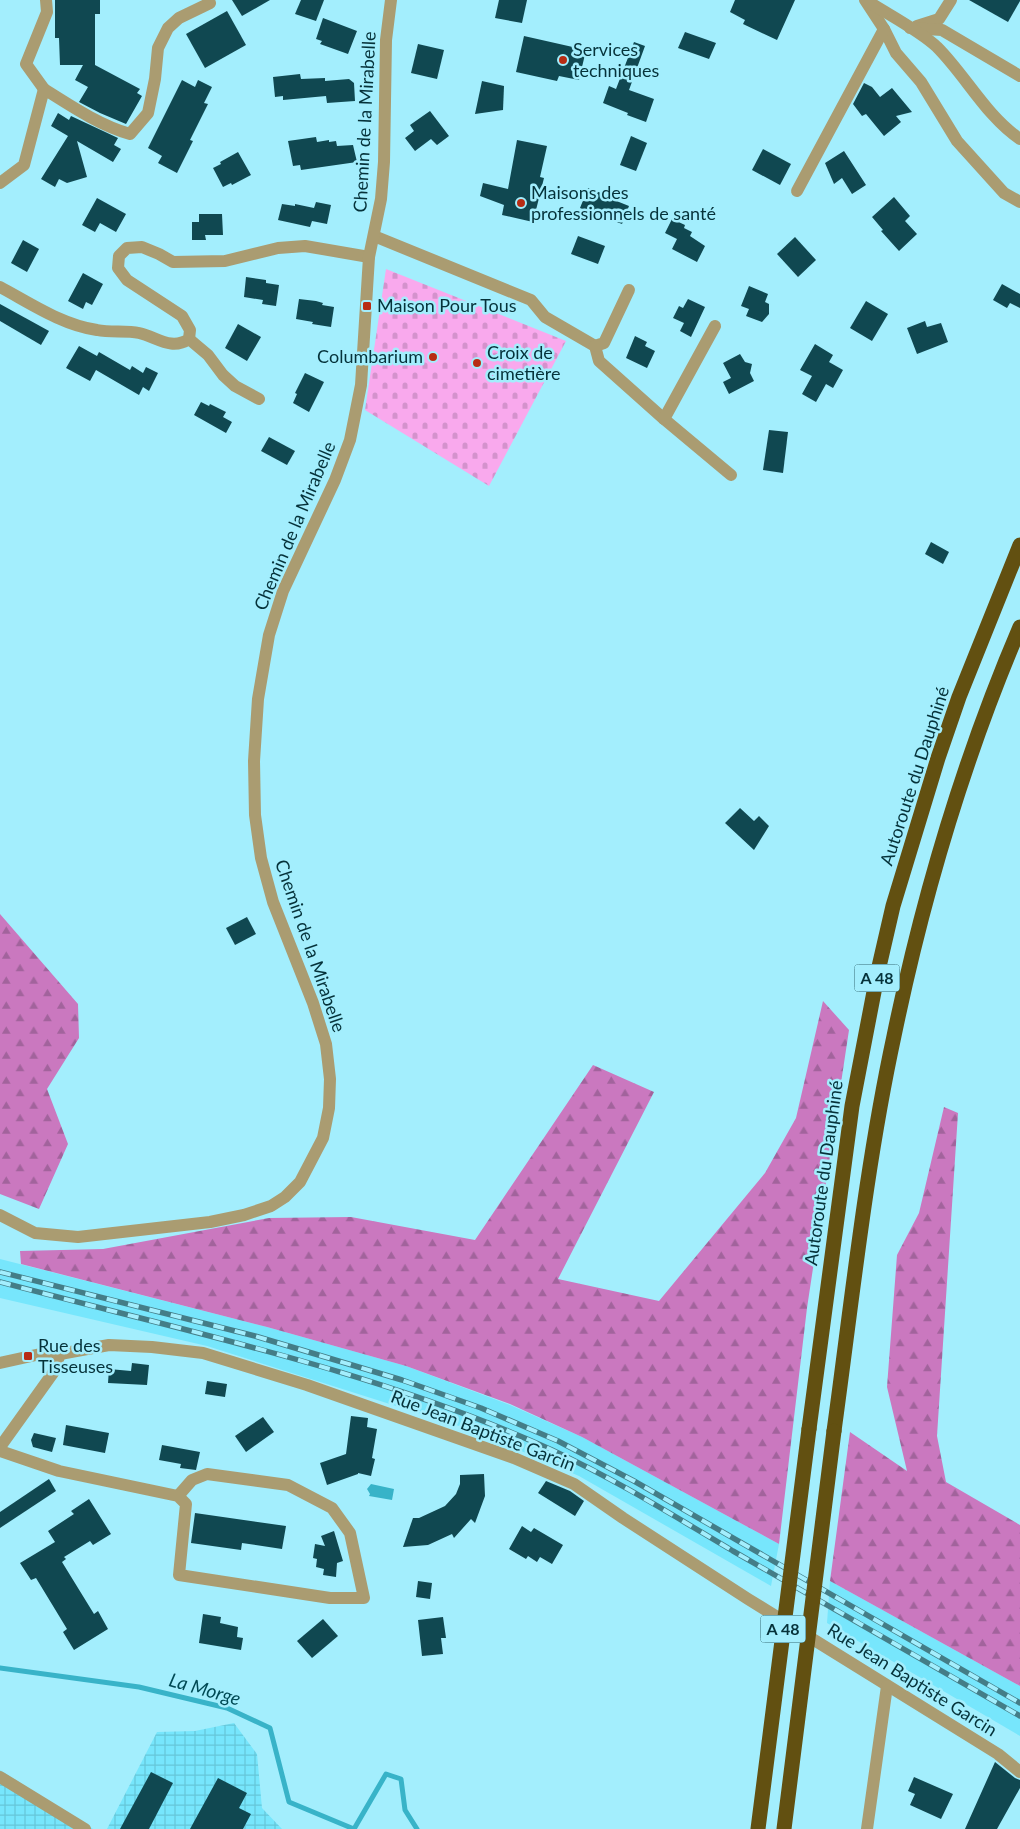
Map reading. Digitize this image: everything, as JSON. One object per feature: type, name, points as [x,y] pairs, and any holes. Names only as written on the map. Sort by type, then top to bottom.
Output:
[{"type":"highway","name":"Autoroute du Dauphiné","points":[[758,1829],[808,1429],[852,1106],[878,971],[893,906],[938,758],[959,697],[1020,545]]},
{"type":"highway","name":"A 48","points":[[784,1829],[834,1431],[880,1107],[894,1036],[930,883],[978,736],[1020,627]]},
{"type":"street","points":[[46,0],[46,12],[26,64],[44,89],[69,105],[115,129],[130,134],[148,113],[155,78],[158,48],[168,28],[179,18],[210,3]]},
{"type":"street","name":"Chemin de la Mirabelle","points":[[0,1215],[35,1233],[78,1237],[210,1222],[244,1215],[271,1206],[296,1187],[311,1164],[323,1138],[329,1108],[330,1079],[326,1044],[313,1003],[273,902],[261,858],[256,815],[254,761],[258,699],[269,636],[283,591],[335,480],[350,440],[361,385],[370,257],[381,199],[384,162],[386,40],[391,0]]},
{"type":"street","points":[[865,0],[936,46],[981,101],[1020,139]]},
{"type":"street","points":[[865,0],[884,29],[896,53],[921,82],[957,141],[1004,193],[1020,202]]},
{"type":"street","points":[[910,28],[939,19],[950,0]]},
{"type":"street","points":[[910,28],[942,30],[1020,76]]},
{"type":"street","points":[[797,191],[884,29]]},
{"type":"street","points":[[0,183],[24,165],[44,89]]},
{"type":"street","points":[[374,236],[531,300],[545,317],[595,346],[599,361],[731,475]]},
{"type":"street","points":[[189,339],[190,330],[182,316],[127,280],[118,268],[119,256],[127,248],[142,247],[160,254],[173,262],[225,261],[278,248],[305,246],[370,257]]},
{"type":"street","points":[[0,287],[56,317],[96,330],[136,332],[169,345],[182,343],[189,339]]},
{"type":"street","points":[[595,346],[604,342],[630,290]]},
{"type":"street","points":[[664,419],[715,326]]},
{"type":"street","points":[[189,339],[208,355],[223,375],[235,386],[260,399]]},
{"type":"street","name":"Rue Jean Baptiste Garcin","points":[[0,1363],[45,1353],[60,1354],[109,1344],[203,1353],[307,1385],[514,1458],[574,1484],[622,1518],[998,1754],[1020,1772]]},
{"type":"street","points":[[0,1447],[53,1373],[60,1354]]},
{"type":"street","points":[[0,1451],[59,1471],[178,1496],[186,1504],[179,1575],[330,1598],[364,1598],[350,1533],[332,1508],[288,1485],[207,1474],[192,1480],[178,1496]]},
{"type":"street","points":[[867,1829],[887,1686]]},
{"type":"street","points":[[0,1777],[84,1829]]},
{"type":"shaded area","points":[[0,1259],[267,1327],[406,1366],[510,1405],[582,1437],[779,1544],[771,1586],[579,1476],[475,1431],[207,1346],[0,1298]]},
{"type":"shaded area","points":[[371,1484],[394,1489],[392,1500],[369,1496],[370,1494],[367,1489]]},
{"type":"shaded area","points":[[830,1581],[1020,1686],[1020,1736],[827,1623]]},
{"type":"shaded area","points":[[234,1723],[257,1754],[262,1808],[282,1829],[107,1829],[157,1732],[195,1731]]},
{"type":"shaded area","points":[[0,1770],[93,1829],[0,1829]]},
{"type":"green space","points":[[386,269],[566,341],[489,486],[365,410]]},
{"type":"green space","points":[[0,914],[78,1004],[79,1038],[47,1089],[68,1144],[39,1209],[0,1194]]},
{"type":"green space","points":[[823,1001],[849,1030],[807,1308],[779,1544],[582,1437],[510,1404],[406,1366],[267,1327],[21,1264],[20,1251],[103,1249],[269,1218],[351,1217],[475,1240],[593,1065],[654,1092],[558,1279],[659,1301],[765,1173],[796,1118]]},
{"type":"green space","points":[[944,1107],[958,1113],[937,1436],[946,1482],[1020,1525],[1020,1686],[830,1581],[850,1432],[907,1471],[887,1387],[897,1255],[919,1213]]},
{"type":"building","points":[[55,0],[100,0],[100,14],[95,14],[95,65],[140,89],[137,93],[142,96],[126,124],[79,102],[88,87],[75,80],[83,65],[60,65],[59,38],[55,38]]},
{"type":"building","points":[[232,0],[270,0],[242,16]]},
{"type":"building","points":[[301,0],[324,0],[316,21],[295,14]]},
{"type":"building","points":[[499,0],[527,0],[522,23],[495,18]]},
{"type":"building","points":[[735,0],[795,0],[777,40],[743,24],[745,20],[730,12]]},
{"type":"building","points":[[969,0],[1020,0],[1020,1],[1008,22]]},
{"type":"building","points":[[227,11],[246,45],[205,68],[186,34]]},
{"type":"building","points":[[323,18],[357,31],[348,54],[320,44],[322,41],[316,39]]},
{"type":"building","points":[[685,32],[716,43],[709,59],[678,48]]},
{"type":"building","name":"Services techniques","points":[[524,36],[586,50],[579,80],[559,76],[557,81],[516,72]]},
{"type":"building","points":[[634,42],[645,46],[629,90],[654,99],[646,122],[603,103],[609,86],[616,89]]},
{"type":"building","points":[[418,44],[444,50],[437,79],[411,73]]},
{"type":"building","points":[[300,74],[301,79],[325,78],[325,81],[349,79],[354,83],[355,101],[327,103],[326,96],[283,100],[283,96],[275,97],[273,77]]},
{"type":"building","points":[[182,80],[195,87],[198,80],[212,87],[204,103],[208,104],[190,140],[193,141],[177,173],[158,163],[162,156],[148,148]]},
{"type":"building","points":[[482,81],[504,86],[503,110],[475,114]]},
{"type":"building","points":[[864,83],[872,87],[880,97],[892,88],[912,112],[896,116],[901,122],[884,136],[866,114],[862,116],[853,104]]},
{"type":"building","points":[[430,111],[449,136],[437,145],[431,139],[415,151],[405,138],[414,131],[410,125]]},
{"type":"building","points":[[58,113],[69,120],[71,116],[118,138],[114,145],[121,149],[113,162],[77,141],[87,177],[67,183],[59,179],[55,187],[41,179],[68,136],[51,126]]},
{"type":"building","points":[[631,136],[647,143],[636,171],[620,165]]},
{"type":"building","points":[[316,137],[317,142],[329,140],[329,142],[336,141],[337,146],[353,145],[357,162],[301,170],[300,165],[293,166],[288,141]]},
{"type":"building","points":[[517,140],[547,146],[540,177],[544,178],[533,222],[502,215],[504,205],[480,196],[483,183],[508,189]]},
{"type":"building","points":[[763,149],[791,164],[780,185],[752,170]]},
{"type":"building","points":[[844,151],[866,185],[852,194],[842,178],[834,184],[825,163]]},
{"type":"building","points":[[238,152],[251,175],[232,185],[231,183],[223,187],[213,168]]},
{"type":"building","points":[[588,188],[629,206],[622,224],[580,208]]},
{"type":"building","points":[[894,197],[910,216],[905,221],[917,234],[899,251],[881,231],[883,230],[872,217]]},
{"type":"building","points":[[97,198],[126,214],[116,232],[100,223],[95,232],[82,225]]},
{"type":"building","points":[[316,202],[331,205],[327,224],[312,221],[310,227],[278,220],[282,204],[295,206],[295,204],[314,208]]},
{"type":"building","points":[[199,214],[222,214],[223,235],[205,235],[206,240],[192,240],[192,222],[199,222]]},
{"type":"building","points":[[672,219],[685,225],[684,228],[692,232],[690,236],[705,246],[697,262],[672,249],[677,239],[665,233]]},
{"type":"building","points":[[578,236],[605,246],[598,264],[571,254]]},
{"type":"building","points":[[795,237],[816,260],[798,277],[777,254]]},
{"type":"building","points":[[23,240],[39,249],[27,272],[11,263]]},
{"type":"building","points":[[83,273],[103,284],[92,305],[86,302],[83,309],[68,301]]},
{"type":"building","points":[[246,277],[266,280],[266,283],[279,285],[276,306],[262,304],[263,300],[244,297]]},
{"type":"building","points":[[1002,284],[1020,294],[1020,308],[1010,303],[1007,308],[993,300]]},
{"type":"building","points":[[749,286],[768,294],[765,302],[769,304],[769,314],[762,322],[746,316],[749,309],[741,306]]},
{"type":"building","points":[[299,299],[316,301],[323,303],[322,305],[334,307],[331,327],[296,319]]},
{"type":"building","points":[[688,299],[705,307],[691,337],[680,331],[684,323],[673,318],[679,306],[683,308]]},
{"type":"building","points":[[866,301],[888,314],[872,341],[850,328]]},
{"type":"building","points":[[0,304],[49,331],[41,345],[0,321]]},
{"type":"building","points":[[925,321],[927,327],[941,323],[948,342],[917,354],[907,328]]},
{"type":"building","points":[[238,324],[261,337],[247,361],[225,348]]},
{"type":"building","points":[[635,336],[647,342],[645,346],[655,351],[647,368],[626,358]]},
{"type":"building","points":[[815,344],[833,355],[829,362],[843,370],[833,388],[826,384],[816,402],[802,394],[812,376],[800,370]]},
{"type":"building","points":[[79,346],[97,356],[99,352],[130,370],[132,366],[143,373],[146,367],[158,373],[149,391],[143,387],[139,395],[96,370],[90,381],[66,368]]},
{"type":"building","points":[[740,354],[745,362],[752,364],[750,373],[754,381],[729,394],[723,382],[731,378],[723,363]]},
{"type":"building","points":[[305,373],[324,382],[309,412],[293,403],[297,394],[295,393]]},
{"type":"building","points":[[201,402],[226,412],[223,417],[232,422],[226,433],[194,415]]},
{"type":"building","points":[[769,430],[788,432],[783,473],[763,470]]},
{"type":"building","points":[[269,437],[295,451],[287,465],[261,451]]},
{"type":"building","points":[[931,542],[949,552],[943,564],[925,554]]},
{"type":"building","points":[[740,808],[754,821],[759,816],[769,826],[754,850],[725,823]]},
{"type":"building","points":[[247,917],[256,934],[235,945],[226,928]]},
{"type":"building","points":[[132,1363],[149,1365],[147,1385],[108,1383],[109,1369],[131,1371]]},
{"type":"building","points":[[207,1381],[227,1384],[225,1397],[205,1394]]},
{"type":"building","points":[[351,1416],[368,1418],[367,1427],[377,1429],[372,1458],[375,1459],[371,1476],[358,1473],[327,1485],[320,1463],[346,1454]]},
{"type":"building","points":[[263,1417],[274,1432],[246,1452],[235,1436]]},
{"type":"building","points":[[66,1425],[109,1433],[105,1453],[63,1445]]},
{"type":"building","points":[[34,1433],[56,1438],[52,1452],[33,1447],[31,1440]]},
{"type":"building","points":[[162,1445],[200,1452],[196,1470],[180,1468],[181,1464],[159,1460]]},
{"type":"building","points":[[484,1474],[485,1496],[475,1523],[471,1519],[454,1538],[452,1534],[428,1545],[403,1547],[413,1518],[419,1518],[445,1506],[456,1494],[460,1484],[460,1475]]},
{"type":"building","points":[[49,1479],[56,1491],[0,1528],[0,1512]]},
{"type":"building","points":[[546,1481],[570,1491],[584,1501],[575,1516],[538,1493]]},
{"type":"building","points":[[89,1499],[111,1534],[93,1545],[90,1541],[64,1557],[66,1559],[62,1562],[94,1614],[98,1611],[108,1629],[74,1650],[63,1632],[67,1629],[36,1578],[31,1580],[20,1563],[55,1542],[48,1531],[74,1514],[71,1511]]},
{"type":"building","points":[[195,1513],[286,1526],[282,1549],[242,1543],[241,1550],[191,1543]]},
{"type":"building","points":[[522,1526],[531,1532],[534,1528],[563,1545],[552,1564],[540,1557],[537,1562],[528,1556],[526,1559],[509,1549]]},
{"type":"building","points":[[334,1531],[343,1561],[337,1563],[336,1577],[323,1575],[324,1569],[316,1567],[317,1559],[313,1558],[315,1544],[325,1546],[321,1536]]},
{"type":"building","points":[[418,1581],[432,1583],[430,1599],[416,1597]]},
{"type":"building","points":[[203,1614],[221,1617],[220,1623],[238,1627],[237,1637],[243,1638],[241,1650],[199,1643]]},
{"type":"building","points":[[443,1617],[446,1638],[441,1638],[443,1654],[422,1656],[418,1620]]},
{"type":"building","points":[[323,1619],[338,1636],[312,1658],[297,1641]]},
{"type":"building","points":[[995,1762],[1020,1780],[1020,1788],[997,1829],[965,1829]]},
{"type":"building","points":[[151,1772],[173,1783],[149,1829],[120,1829]]},
{"type":"building","points":[[914,1777],[953,1794],[941,1819],[910,1805],[915,1794],[908,1791]]},
{"type":"building","points":[[218,1778],[247,1793],[239,1808],[251,1814],[243,1829],[190,1829]]},
{"type":"waterway","name":"La Morge","points":[[0,1668],[139,1687],[227,1708],[270,1728],[289,1802],[354,1829],[386,1774],[401,1779],[405,1810],[417,1829]]},
{"type":"railway","points":[[0,1272],[255,1336],[402,1380],[481,1408],[558,1441],[634,1481],[1020,1703]]},
{"type":"railway","points":[[0,1282],[210,1336],[350,1375],[419,1397],[486,1422],[552,1450],[644,1498],[1020,1716]]},
{"type":"place","name":"Services techniques","points":[[563,60]]},
{"type":"place","name":"Maisons des professionnels de santé","points":[[521,203]]},
{"type":"place","name":"Maison Pour Tous","points":[[367,306]]},
{"type":"place","name":"Columbarium","points":[[433,357]]},
{"type":"place","name":"Croix de cimetière","points":[[477,363]]},
{"type":"place","name":"Rue des Tisseuses","points":[[28,1356]]}]
